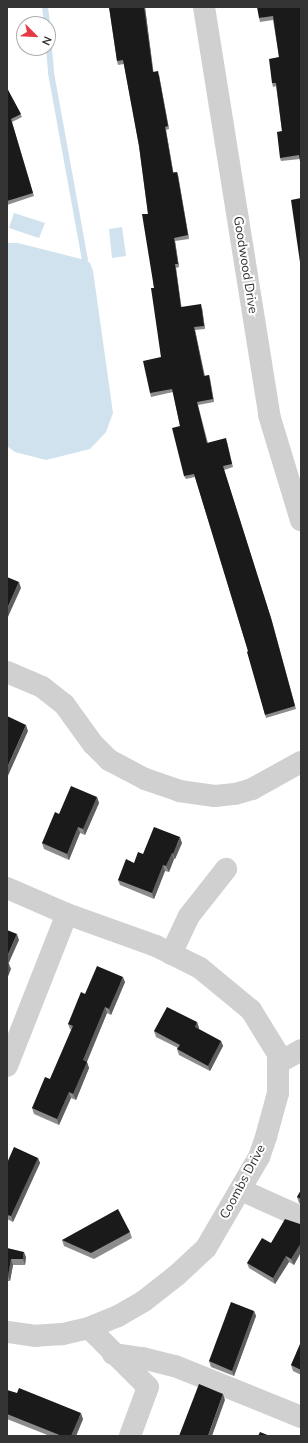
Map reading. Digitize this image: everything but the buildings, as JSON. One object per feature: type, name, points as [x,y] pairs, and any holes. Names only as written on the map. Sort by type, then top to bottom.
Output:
[{"type":"street","name":"Goodwood Drive","points":[[204,7],[269,415],[301,520]]},
{"type":"street","points":[[7,672],[42,687],[64,704],[93,744],[109,760],[145,779],[179,791],[215,796],[235,794],[252,788],[301,762]]},
{"type":"street","points":[[171,954],[190,916],[226,868]]},
{"type":"street","name":"Coombs Drive","points":[[7,888],[67,914],[156,946],[200,968],[251,1010],[278,1054],[278,1093],[259,1157],[206,1248],[177,1275],[131,1309],[118,1316],[89,1328],[62,1334],[36,1336],[7,1332]]},
{"type":"street","points":[[7,1066],[67,914]]},
{"type":"street","points":[[278,1063],[301,1050]]},
{"type":"street","points":[[241,1190],[301,1217]]},
{"type":"street","points":[[89,1328],[113,1354],[148,1387],[130,1436]]},
{"type":"street","points":[[113,1354],[142,1358],[175,1366],[301,1417]]},
{"type":"water","points":[[14,213],[45,223],[39,238],[9,228]]},
{"type":"water","points":[[122,227],[126,256],[112,258],[109,229]]},
{"type":"water","points":[[7,243],[18,243],[85,260],[90,263],[93,271],[113,413],[106,432],[90,449],[46,460],[15,452],[7,446]]},
{"type":"waterway","points":[[45,7],[46,16]]},
{"type":"waterway","points":[[50,56],[51,73],[85,260]]}]
